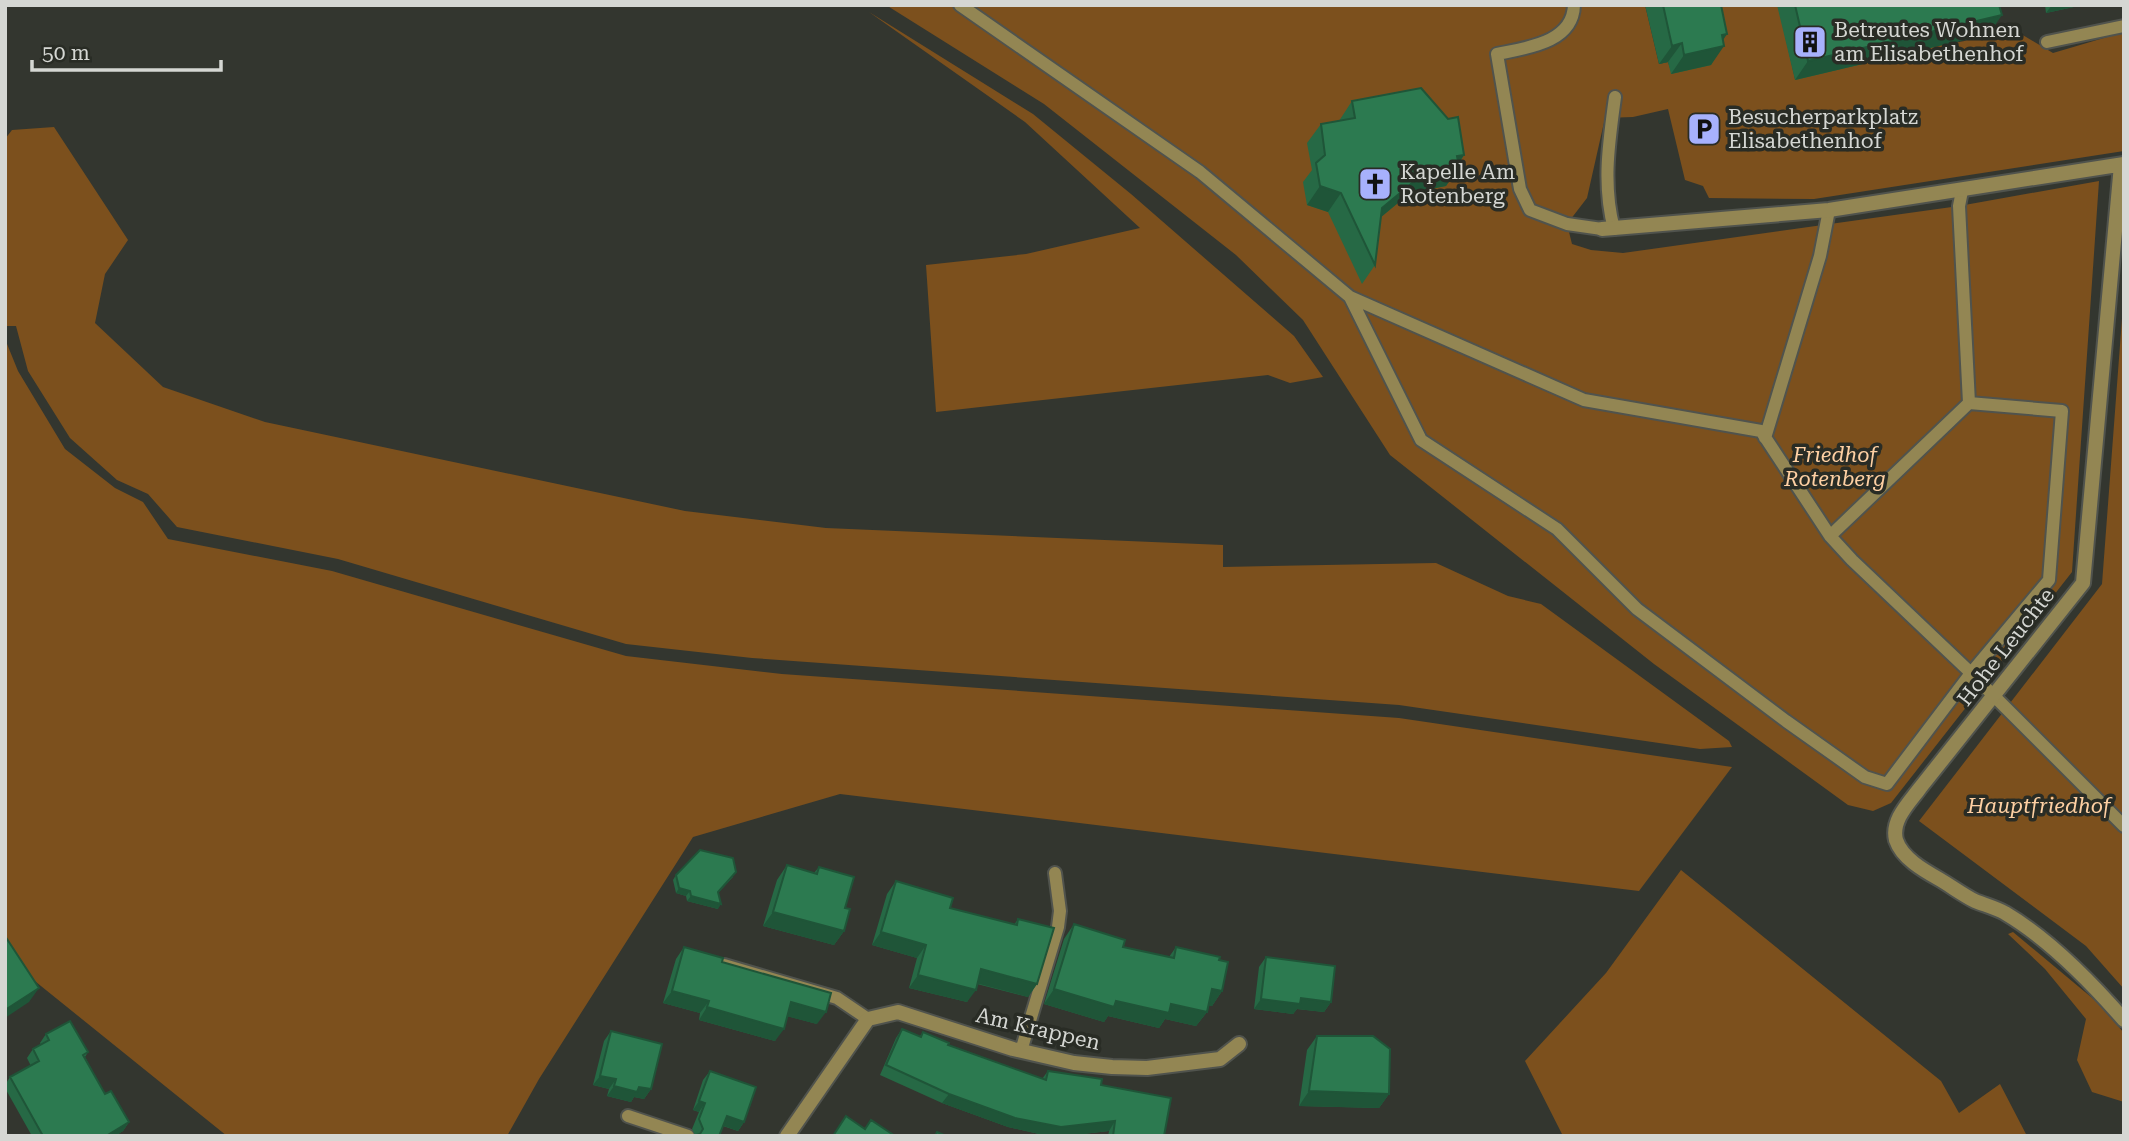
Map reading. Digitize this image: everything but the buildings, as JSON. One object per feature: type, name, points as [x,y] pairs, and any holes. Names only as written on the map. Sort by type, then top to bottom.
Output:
[{"type":"street","name":"Hohe Leuchte","points":[[1608,229],[1829,210],[2122,164],[2082,583],[1898,818],[1896,839],[1903,853],[1922,869],[1974,900],[2005,913],[2055,951],[2103,995],[2124,1020]]},
{"type":"street","name":"Am Krappen","points":[[868,1019],[898,1012],[1021,1051],[1073,1063],[1147,1068],[1220,1059],[1239,1044]]},
{"type":"street","points":[[787,1136],[868,1019]]},
{"type":"lane","points":[[960,5],[1200,172],[1350,297],[1584,400],[1761,431],[1830,536],[1863,572],[1971,673],[2124,827]]},
{"type":"lane","points":[[1574,5],[1567,28],[1555,37],[1539,45],[1497,54],[1520,189],[1530,210],[1567,224],[1608,229],[1606,163],[1615,97]]},
{"type":"lane","points":[[2047,42],[2124,26]]},
{"type":"lane","points":[[1962,191],[1959,206],[1969,403]]},
{"type":"lane","points":[[1765,438],[1821,256],[1829,210]]},
{"type":"lane","points":[[1350,297],[1422,440],[1557,529],[1637,609],[1865,777],[1887,784],[1971,673],[2049,580],[2062,411],[1969,403],[1830,536]]},
{"type":"lane","points":[[1021,1051],[1058,926],[1060,911],[1055,873]]},
{"type":"lane","points":[[724,965],[838,998],[868,1019]]},
{"type":"lane","points":[[628,1116],[688,1136]]},
{"type":"green space","name":"Friedhof Rotenberg","points":[[886,5],[1645,5],[1659,64],[1668,62],[1672,74],[1703,5],[1778,5],[1795,79],[1840,69],[1834,39],[1866,31],[1873,62],[1918,52],[1912,23],[1944,45],[2016,31],[2053,53],[2124,32],[2124,151],[1814,199],[1709,198],[1703,186],[1685,180],[1668,109],[1633,117],[1605,118],[1587,198],[1567,224],[1572,244],[1591,250],[1623,253],[1959,206],[2099,181],[2072,572],[1891,803],[1873,811],[1848,805],[1654,664],[1390,455],[1303,320],[1236,255],[1044,104]]},
{"type":"green space","points":[[869,12],[1033,114],[1131,194],[1294,336],[1323,377],[1290,383],[1268,375],[936,412],[926,265],[1026,254],[1140,228],[1025,122]]},
{"type":"green space","points":[[54,127],[128,240],[105,274],[95,323],[163,387],[265,422],[685,511],[826,528],[1223,545],[1223,567],[1436,563],[1508,596],[1541,604],[1729,741],[1732,747],[1700,749],[1399,705],[752,658],[626,644],[338,559],[177,527],[148,494],[117,480],[70,438],[28,371],[16,326],[5,326],[5,139],[12,130]]},
{"type":"green space","name":"Hauptfriedhof","points":[[2124,292],[2124,989],[2086,946],[1919,821],[2102,584]]},
{"type":"green space","points":[[5,339],[18,371],[65,449],[115,488],[143,502],[168,539],[332,571],[626,656],[782,674],[1399,718],[1732,767],[1639,891],[840,794],[693,837],[539,1079],[507,1136],[227,1136],[5,957]]},
{"type":"green space","points":[[1681,870],[1941,1081],[1959,1113],[2000,1084],[2027,1136],[1563,1136],[1525,1061],[1606,973]]},
{"type":"green space","points":[[2013,932],[2097,1002],[2124,1033],[2124,1102],[2092,1092],[2077,1060],[2086,1019],[2045,969],[2008,934]]},
{"type":"place","name":"Betreutes Wohnen am Elisabethenhof","points":[[1810,42]]},
{"type":"place","name":"Besucherparkplatz Elisabethenhof","points":[[1704,129]]},
{"type":"place","name":"Kapelle Am Rotenberg","points":[[1375,184]]}]
